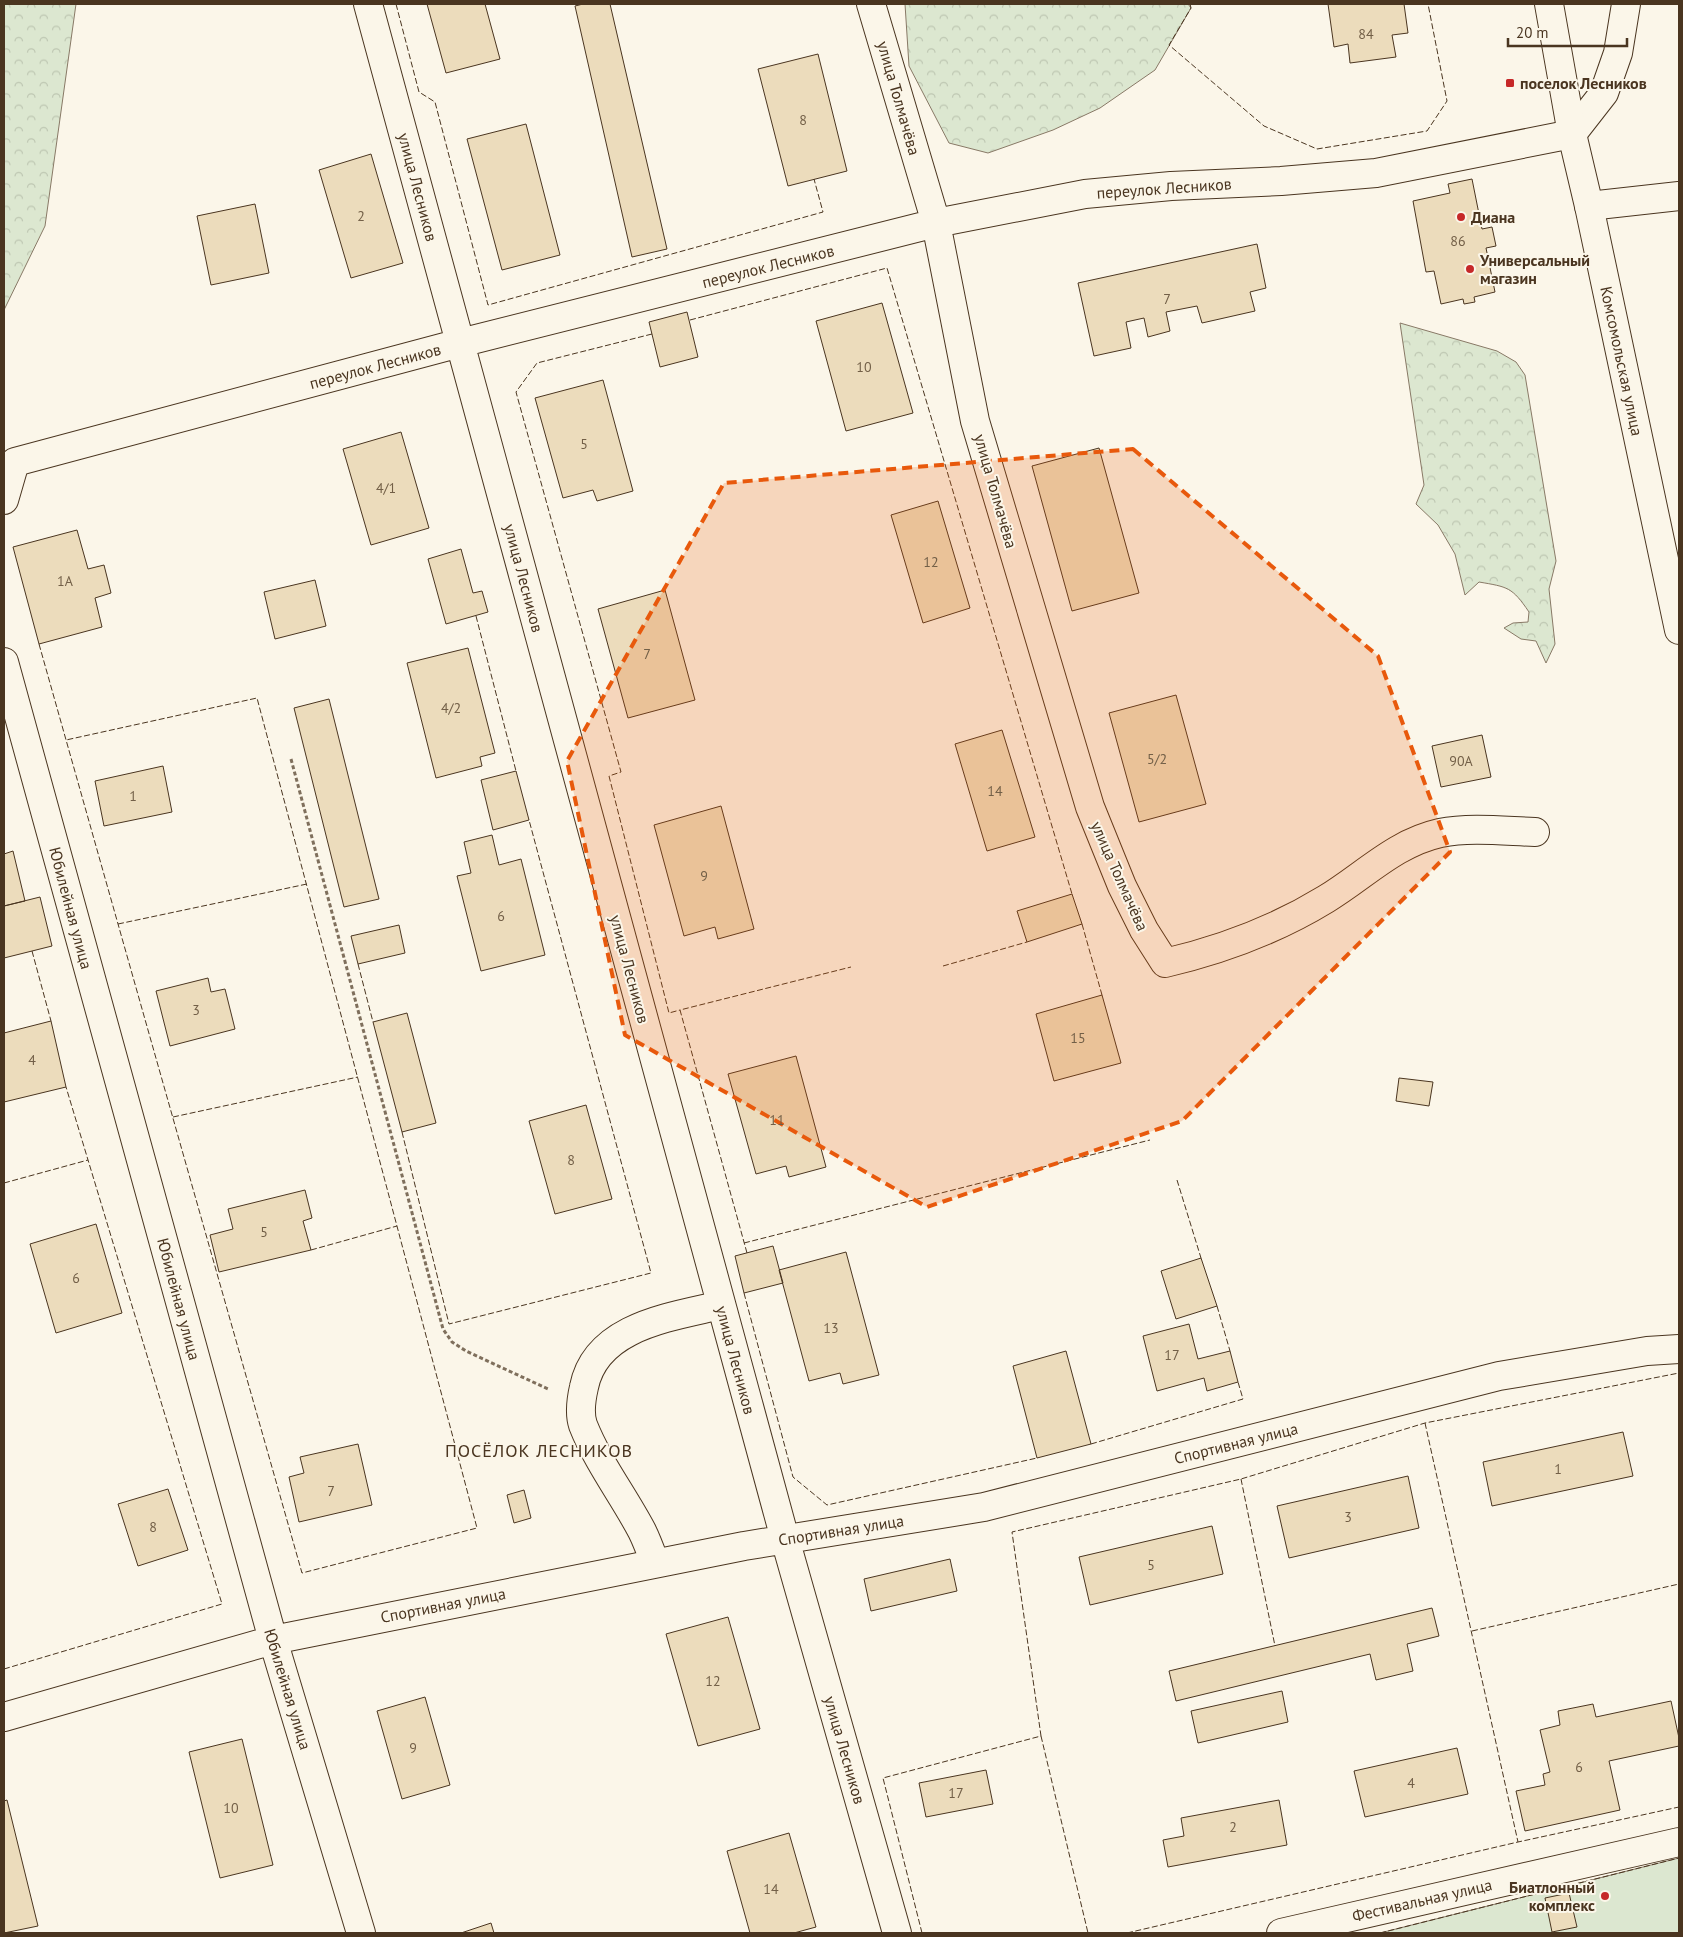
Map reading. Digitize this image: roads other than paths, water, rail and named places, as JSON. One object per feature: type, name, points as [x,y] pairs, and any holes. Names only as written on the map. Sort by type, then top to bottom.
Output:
[{"type":"street","name":"улица Лесников","points":[[368,4],[785,1539],[897,1933]]},
{"type":"street","name":"улица Толмачёва","points":[[871,4],[936,223],[975,421],[1090,807],[1126,895],[1144,930],[1165,963],[1201,955],[1279,924],[1326,899],[1388,855],[1413,841],[1441,833],[1467,831],[1535,832]]},
{"type":"street","name":"Комсомольская улица","points":[[1549,4],[1572,134],[1679,630]]},
{"type":"street","points":[[1572,134],[1604,93],[1618,53],[1626,4]]},
{"type":"street","name":"переулок Лесников","points":[[4,500],[15,462],[460,343],[936,223],[1085,194],[1171,186],[1281,181],[1376,173],[1572,134]]},
{"type":"street","points":[[1589,206],[1679,196]]},
{"type":"street","name":"Юбилейная улица","points":[[4,662],[272,1640],[361,1933]]},
{"type":"street","points":[[655,1563],[642,1532],[595,1452],[582,1422],[580,1404],[586,1378],[594,1361],[607,1346],[622,1335],[660,1319],[722,1305]]},
{"type":"street","name":"Спортивная улица","points":[[4,1717],[272,1640],[655,1563],[785,1539],[984,1507],[1499,1376],[1638,1352],[1679,1349]]},
{"type":"street","name":"Фестивальная улица","points":[[1281,1933],[1679,1842]]},
{"type":"place","name":"поселок Лесников","points":[[1510,83]]},
{"type":"place","name":"Диана","points":[[1461,217]]},
{"type":"place","name":"Универсальный магазин","points":[[1470,269]]},
{"type":"place","name":"Биатлонный комплекс","points":[[1605,1896]]},
{"type":"district","name":"ПОСЁЛОК ЛЕСНИКОВ","points":[[539,1450]]}]
